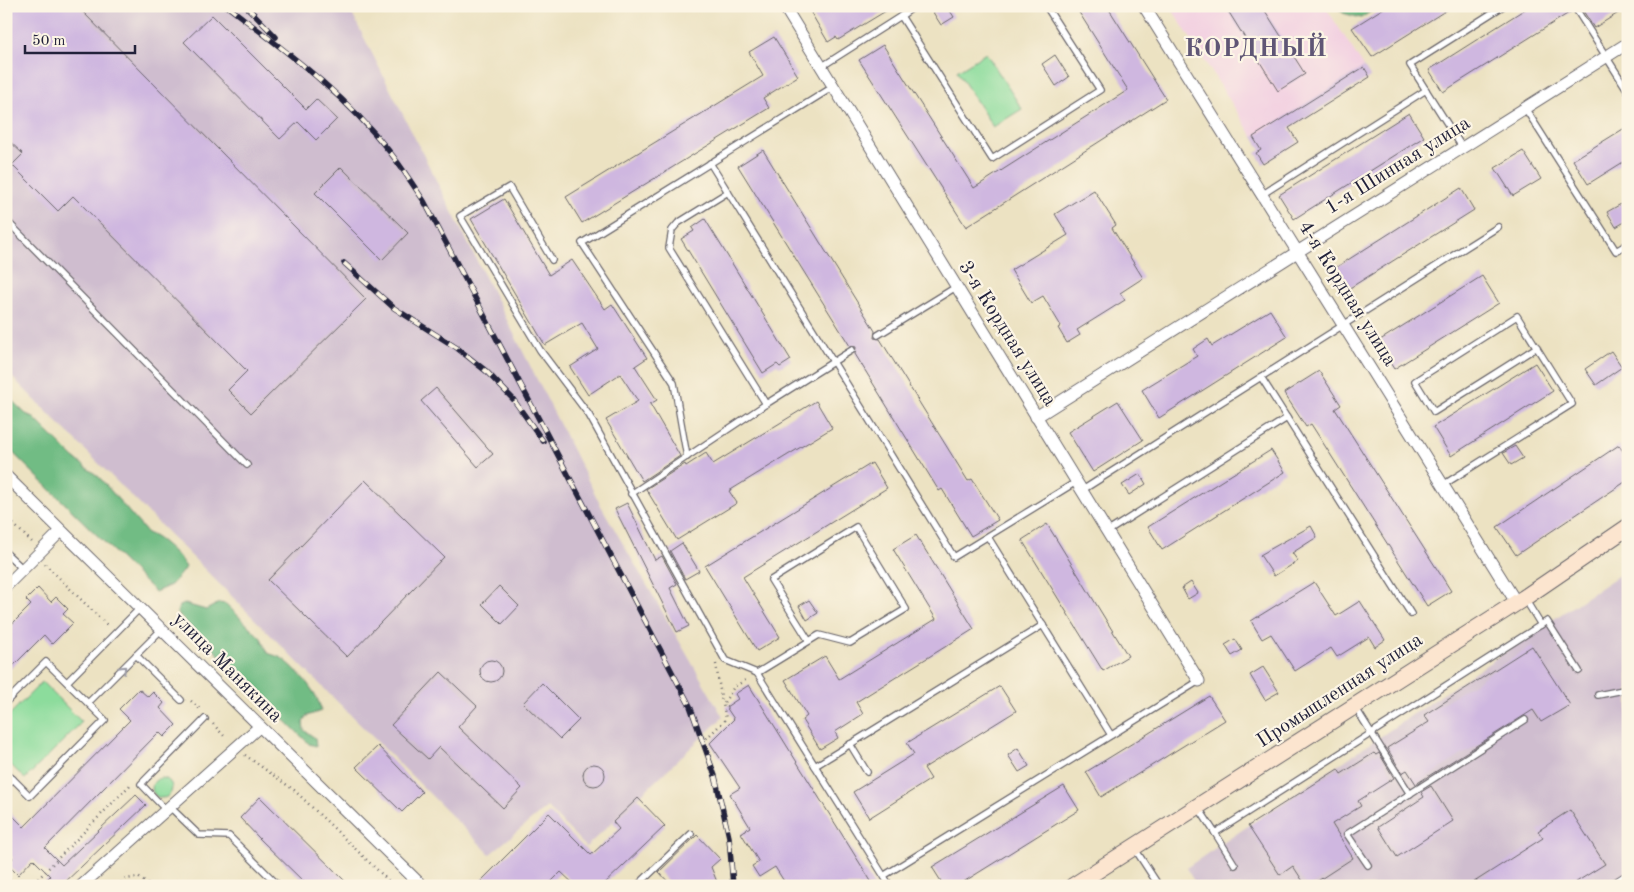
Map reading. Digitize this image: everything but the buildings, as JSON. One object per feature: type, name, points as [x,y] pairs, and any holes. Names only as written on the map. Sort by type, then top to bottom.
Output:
[{"type":"main road","name":"Промышленная улица","points":[[1073,886],[1520,600],[1628,527]]},
{"type":"street","name":"3-я Кордная улица","points":[[784,6],[1199,681]]},
{"type":"street","name":"4-я Кордная улица","points":[[1144,6],[1299,251],[1443,485],[1520,600]]},
{"type":"street","name":"1-я Шинная улица","points":[[1036,417],[1628,43]]},
{"type":"street","name":"улица Манякина","points":[[6,476],[422,886]]},
{"type":"street","points":[[6,586],[62,531]]},
{"type":"street","points":[[81,886],[259,727]]},
{"type":"street","points":[[1614,886],[1628,877]]},
{"type":"lane","points":[[821,67],[916,6]]},
{"type":"lane","points":[[901,16],[992,159],[1100,90],[1046,6]]},
{"type":"lane","points":[[1462,148],[1410,65],[1503,6]]},
{"type":"lane","points":[[1574,6],[1628,90]]},
{"type":"lane","points":[[687,457],[674,383],[582,243],[833,87]]},
{"type":"lane","points":[[1263,194],[1426,90]]},
{"type":"lane","points":[[1525,108],[1616,252],[1628,244]]},
{"type":"lane","points":[[710,163],[954,557],[1079,486],[1261,377],[1498,227]]},
{"type":"lane","points":[[552,260],[509,187],[460,216],[540,350],[589,415],[631,494],[725,660],[757,673],[885,875],[890,886]]},
{"type":"lane","points":[[728,192],[678,224],[669,238],[669,248],[766,404]]},
{"type":"lane","points":[[6,220],[247,465]]},
{"type":"lane","points":[[878,335],[956,286]]},
{"type":"lane","points":[[1443,485],[1572,404],[1517,316],[1415,381],[1434,412],[1536,347]]},
{"type":"lane","points":[[631,494],[766,404],[852,350]]},
{"type":"lane","points":[[1261,377],[1411,614]]},
{"type":"lane","points":[[1107,532],[1287,418]]},
{"type":"lane","points":[[757,673],[819,635],[850,643],[906,608],[856,528],[771,580],[809,641]]},
{"type":"lane","points":[[988,537],[1111,735]]},
{"type":"lane","points":[[6,553],[23,569]]},
{"type":"lane","points":[[1520,600],[1541,625]]},
{"type":"lane","points":[[67,682],[140,608]]},
{"type":"lane","points":[[1215,833],[1547,621],[1579,670]]},
{"type":"lane","points":[[815,766],[1043,625]]},
{"type":"lane","points":[[88,703],[161,630]]},
{"type":"lane","points":[[136,655],[181,700]]},
{"type":"lane","points":[[6,702],[46,662],[105,720],[30,796],[6,772]]},
{"type":"lane","points":[[885,875],[1199,681]]},
{"type":"lane","points":[[1598,695],[1628,689]]},
{"type":"lane","points":[[1355,706],[1410,794]]},
{"type":"lane","points":[[207,719],[141,784],[199,835],[229,836],[279,886]]},
{"type":"lane","points":[[1368,866],[1348,834],[1525,720]]},
{"type":"lane","points":[[850,744],[867,772]]},
{"type":"lane","points":[[6,786],[13,779]]},
{"type":"lane","points":[[1198,807],[1235,865]]},
{"type":"lane","points":[[637,886],[691,834]]},
{"type":"lane","points":[[1134,847],[1159,886]]},
{"type":"path","points":[[6,517],[115,633]]},
{"type":"path","points":[[703,742],[726,719],[715,660]]},
{"type":"path","points":[[723,704],[734,687],[757,673]]},
{"type":"path","points":[[188,698],[203,712],[196,718]]},
{"type":"path","points":[[207,719],[235,748],[294,790],[394,886]]},
{"type":"path","points":[[31,886],[134,781]]},
{"type":"path","points":[[6,876],[16,886]]},
{"type":"path","points":[[117,886],[126,879],[138,877],[150,886]]},
{"type":"shaded area","points":[[6,6],[348,6],[600,504],[723,717],[586,847],[547,807],[490,854],[6,371]]},
{"type":"shaded area","points":[[1170,6],[1325,6],[1364,67],[1253,137]]},
{"type":"shaded area","points":[[1628,569],[1628,886],[1197,886],[1186,868]]},
{"type":"green space","points":[[1336,6],[1379,6],[1361,18],[1343,13]]},
{"type":"green space","points":[[986,53],[1022,109],[993,127],[957,71]]},
{"type":"green space","points":[[6,395],[26,414],[33,417],[74,458],[99,477],[147,533],[169,547],[179,558],[186,567],[171,585],[155,592],[6,446]]},
{"type":"green space","points":[[219,603],[226,604],[261,638],[268,653],[288,663],[312,690],[321,711],[307,716],[303,722],[304,730],[315,738],[316,746],[309,744],[177,613],[179,606],[185,604],[206,610]]},
{"type":"green space","points":[[42,682],[82,722],[25,779],[6,760],[6,718]]},
{"type":"green space","points":[[158,778],[166,778],[172,784],[172,792],[166,798],[158,798],[152,792],[152,784]]},
{"type":"railway","points":[[227,6],[312,73],[353,110],[394,157],[424,201],[690,706],[715,776],[729,837],[733,886]]},
{"type":"railway","points":[[246,6],[276,37]]},
{"type":"railway","points":[[344,263],[394,308],[457,348],[486,371],[513,399],[543,441]]},
{"type":"district","name":"КОРДНЫЙ","points":[[1256,49]]}]
